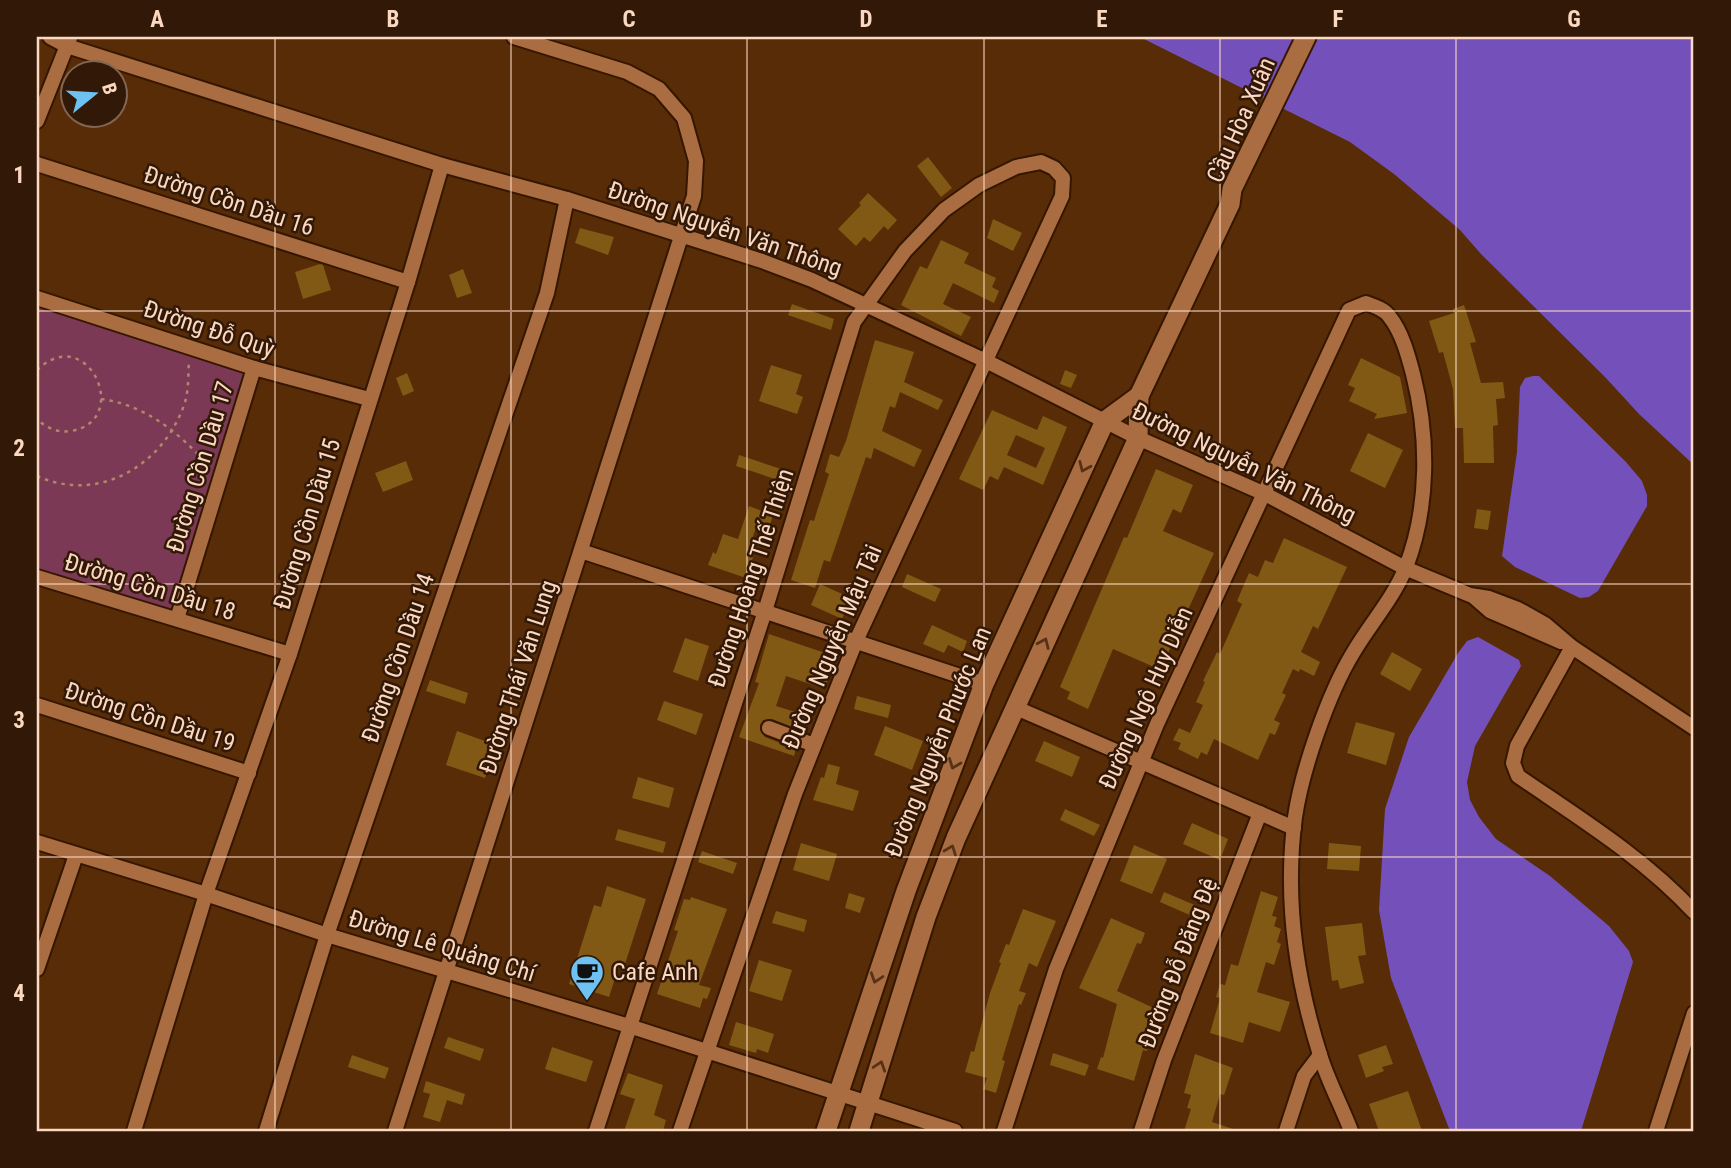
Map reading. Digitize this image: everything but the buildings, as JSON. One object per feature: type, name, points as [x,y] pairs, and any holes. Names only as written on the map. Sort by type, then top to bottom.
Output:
[{"type":"main road","name":"Cầu Hòa Xuân","points":[[1230,204],[1232,189],[1306,37]]},
{"type":"main road","name":"Cầu Hòa Xuân","points":[[1230,204],[1242,195],[1318,37]]},
{"type":"main road","name":"Đường Nguyễn Phước Lan","points":[[859,1131],[926,917],[956,838],[1138,438],[1139,396],[1230,204]]},
{"type":"main road","name":"Đường Nguyễn Phước Lan","points":[[826,1131],[902,902],[984,684],[1105,421],[1139,396]]},
{"type":"street","name":"Đường Nguyễn Văn Thông","points":[[50,37],[442,165],[567,199],[683,235],[812,280],[986,361],[1138,438],[1265,494],[1405,568],[1470,594],[1489,598],[1515,615],[1545,624],[1572,647],[1694,728]]},
{"type":"street","name":"Đường Thái Văn Lung","points":[[395,1131],[694,196],[696,161],[684,118],[659,89],[627,72],[514,37]]},
{"type":"street","points":[[37,121],[69,41]]},
{"type":"street","name":"Đường Hoàng Thế Thiện","points":[[596,1131],[765,611],[855,322],[865,304],[912,242],[944,210],[979,185],[1016,167],[1041,162],[1054,168],[1063,178],[1062,196]]},
{"type":"street","name":"Đường Cồn Dầu 16","points":[[37,164],[408,282]]},
{"type":"street","name":"Đường Cồn Dầu 15","points":[[134,1131],[206,894],[290,654],[408,282],[442,165]]},
{"type":"street","name":"Đường Nguyễn Mậu Tài","points":[[680,1131],[795,794],[856,641],[1062,196]]},
{"type":"street","name":"Đường Cồn Dầu 14","points":[[266,1131],[327,935],[547,293],[567,199]]},
{"type":"street","name":"Đường Đỗ Quỳ","points":[[37,298],[254,369],[369,399]]},
{"type":"street","name":"Đường Ngô Huy Diễn","points":[[1004,1131],[1056,969],[1157,724],[1349,310],[1366,303],[1389,315],[1409,357],[1418,392],[1425,463],[1417,523],[1405,568]]},
{"type":"street","name":"Đường Cồn Dầu 17","points":[[177,619],[254,369]]},
{"type":"street","points":[[581,551],[984,684]]},
{"type":"street","points":[[1351,1131],[1320,1055],[1299,978],[1293,937],[1291,893],[1294,828],[1310,759],[1339,678],[1382,612],[1405,568]]},
{"type":"street","name":"Đường Cồn Dầu 18","points":[[37,577],[290,654]]},
{"type":"street","points":[[1572,647],[1517,747],[1513,763],[1518,776],[1614,842],[1673,889],[1694,912]]},
{"type":"street","name":"Đường Cồn Dầu 19","points":[[37,705],[249,773]]},
{"type":"street","points":[[1014,707],[1294,828]]},
{"type":"street","points":[[769,728],[814,745]]},
{"type":"street","name":"Đường Đỗ Đăng Đệ","points":[[1141,1131],[1164,1060],[1260,813]]},
{"type":"street","name":"Đường Lê Quảng Chí","points":[[37,842],[327,935],[629,1026],[955,1131]]},
{"type":"street","points":[[37,969],[76,855]]},
{"type":"street","points":[[1656,1131],[1694,1013]]},
{"type":"street","points":[[1286,1131],[1304,1076],[1320,1055]]},
{"type":"path","points":[[37,476],[78,485],[112,480],[146,462],[169,438],[185,403],[189,348]]},
{"type":"path","points":[[37,370],[48,361],[60,357],[84,363],[99,381],[101,399],[95,416],[76,430],[52,430],[37,418]]},
{"type":"path","points":[[101,399],[134,407],[181,435],[220,478]]},
{"type":"shaded area","points":[[1140,37],[1694,37],[1694,465],[1639,414],[1460,230],[1394,174],[1350,142]]},
{"type":"shaded area","points":[[37,298],[254,368],[177,619],[37,577]]},
{"type":"shaded area","points":[[1539,376],[1626,462],[1642,481],[1647,495],[1647,506],[1598,591],[1589,597],[1580,598],[1515,567],[1502,556],[1517,452],[1520,387],[1525,378]]},
{"type":"shaded area","points":[[1478,637],[1519,660],[1521,666],[1475,746],[1467,782],[1470,800],[1496,839],[1550,876],[1609,926],[1629,951],[1633,962],[1581,1131],[1450,1131],[1391,978],[1379,910],[1385,809],[1409,737],[1458,653],[1467,641]]},
{"type":"place","name":"Cafe Anh","points":[[587,1002]]}]
